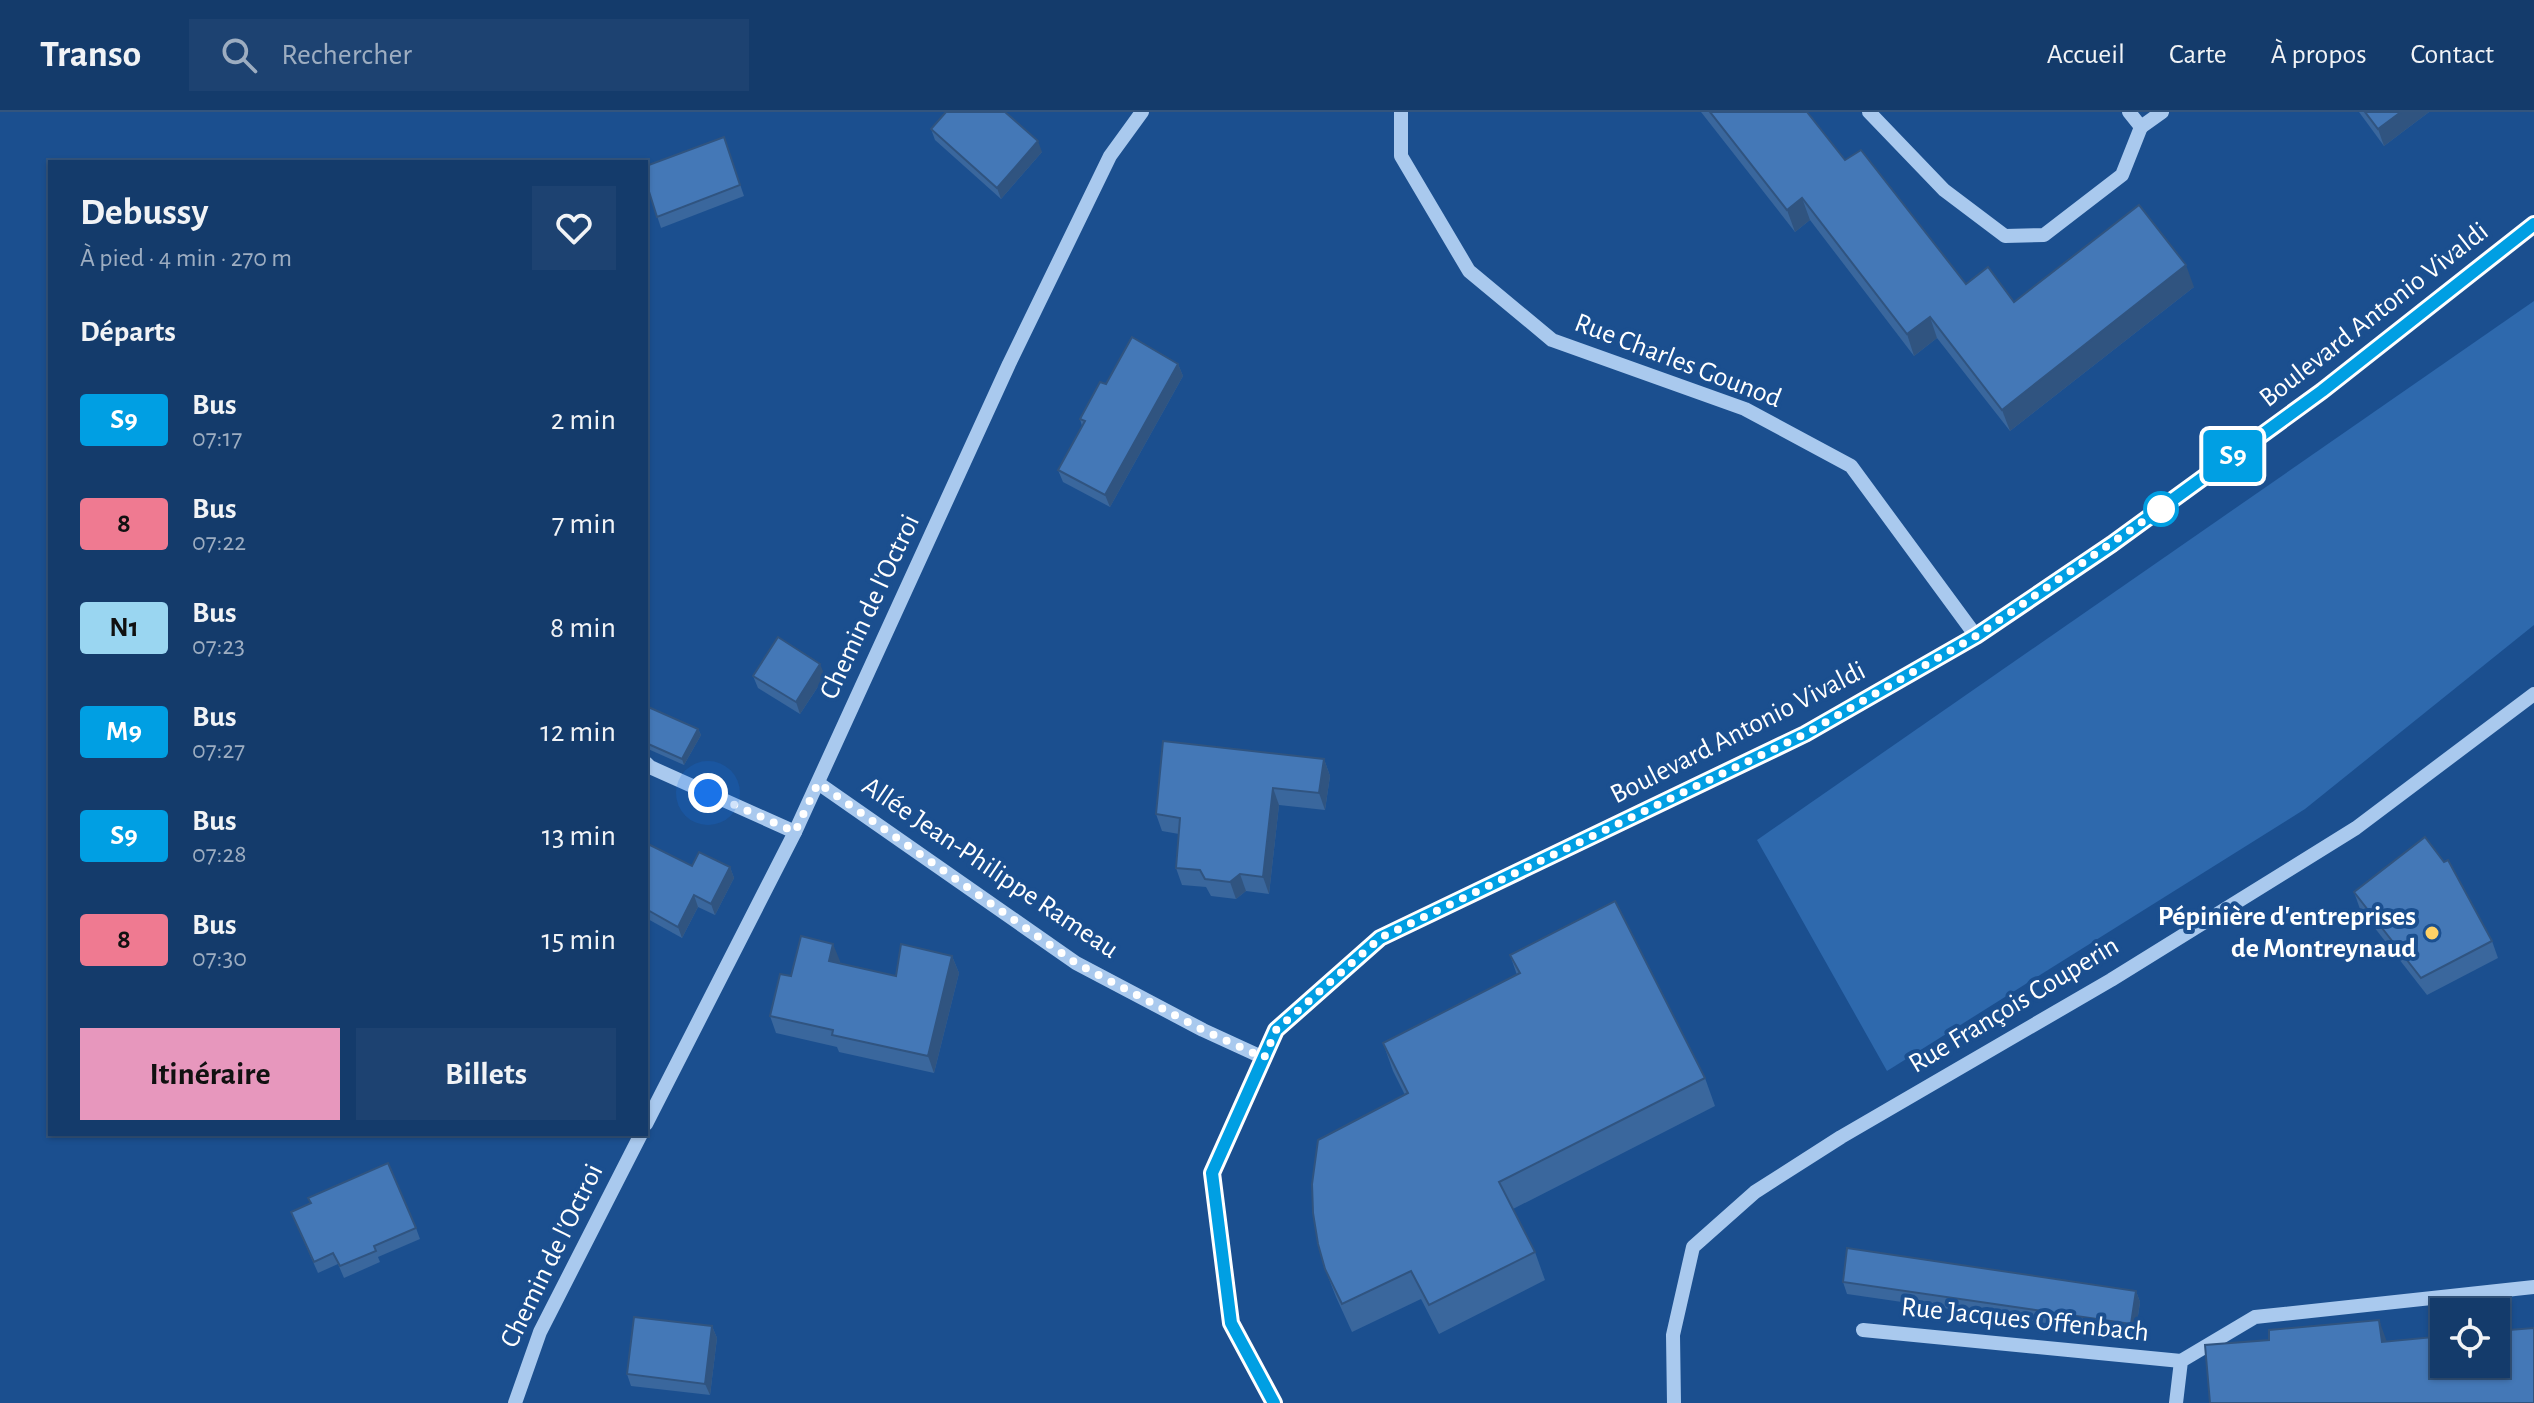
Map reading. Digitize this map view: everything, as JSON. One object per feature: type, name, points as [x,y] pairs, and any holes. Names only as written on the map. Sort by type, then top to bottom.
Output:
[{"type":"street","name":"Chemin de l'Octroi","points":[[648,1120],[795,832],[1015,350],[1110,156],[1142,112]]},
{"type":"street","name":"Rue Charles Gounod","points":[[1401,112],[1401,156],[1469,271],[1552,340],[1745,409],[1851,466],[1976,636]]},
{"type":"street","points":[[1869,112],[1944,190],[2005,236],[2044,235],[2122,175],[2141,127],[2162,112]]},
{"type":"street","points":[[2129,112],[2141,127]]},
{"type":"street","name":"Boulevard Antonio Vivaldi","points":[[1274,1403],[1231,1323],[1212,1173],[1276,1030],[1380,938],[1805,734],[1976,636],[2112,544],[2322,391],[2534,224]]},
{"type":"street","name":"Rue François Couperin","points":[[1674,1403],[1673,1335],[1693,1247],[1755,1192],[1841,1137],[2111,980],[2356,828],[2534,694]]},
{"type":"street","points":[[648,765],[795,832]]},
{"type":"street","name":"Allée Jean-Philippe Rameau","points":[[818,783],[1076,963],[1203,1030],[1264,1058]]},
{"type":"street","name":"Chemin de l'Octroi","points":[[515,1403],[540,1332],[640,1136]]},
{"type":"street","name":"Rue Jacques Offenbach","points":[[1863,1330],[2181,1361],[2255,1317],[2534,1287]]},
{"type":"street","name":"Rue Jacques Offenbach","points":[[2176,1403],[2181,1361]]},
{"type":"shaded area","points":[[2534,301],[2534,625],[2305,809],[1887,1071],[1757,840]]},
{"type":"building","points":[[946,112],[1005,112],[1038,141],[997,188],[931,129]]},
{"type":"building","points":[[1710,112],[1807,112],[1845,160],[1861,150],[1966,284],[1988,267],[2014,302],[2139,205],[2186,265],[2002,410],[1930,317],[1907,334],[1802,198],[1787,210]]},
{"type":"building","points":[[2365,112],[2401,112],[2378,129]]},
{"type":"building","points":[[724,137],[740,185],[657,217],[648,188],[648,165]]},
{"type":"building","points":[[1132,337],[1178,364],[1105,495],[1058,470],[1085,421],[1080,419],[1100,382],[1106,384]]},
{"type":"building","points":[[778,637],[820,664],[796,702],[753,676]]},
{"type":"building","points":[[648,707],[698,729],[682,759],[648,744]]},
{"type":"building","points":[[1163,741],[1324,759],[1319,793],[1273,788],[1263,877],[1240,874],[1230,882],[1205,879],[1200,870],[1176,868],[1180,818],[1156,814]]},
{"type":"building","name":"Pépinière d'entreprises de Montreynaud","points":[[2425,837],[2444,862],[2448,860],[2492,941],[2421,978],[2354,892]]},
{"type":"building","points":[[648,844],[692,866],[699,852],[730,867],[711,904],[694,895],[678,927],[648,910]]},
{"type":"building","points":[[1615,901],[1705,1078],[1499,1182],[1535,1252],[1429,1305],[1411,1271],[1342,1304],[1325,1269],[1313,1213],[1312,1184],[1318,1140],[1408,1093],[1383,1043],[1520,973],[1510,955]]},
{"type":"building","points":[[801,936],[833,944],[829,961],[896,976],[901,944],[952,956],[928,1056],[832,1035],[833,1030],[770,1016],[780,974],[791,976]]},
{"type":"building","points":[[388,1163],[416,1228],[374,1246],[376,1251],[340,1266],[333,1253],[314,1262],[291,1212],[311,1203],[308,1198]]},
{"type":"building","points":[[1847,1248],[2136,1291],[2131,1324],[1843,1282]]},
{"type":"building","points":[[634,1317],[712,1326],[705,1384],[627,1374]]},
{"type":"building","points":[[2379,1320],[2382,1342],[2430,1337],[2430,1378],[2510,1378],[2510,1330],[2534,1328],[2534,1403],[2210,1403],[2205,1345],[2269,1340],[2269,1330]]},
{"type":"bus line","name":"S9","points":[[1274,1403],[1231,1323],[1212,1173],[1276,1030],[1380,938],[1805,734],[1976,636],[2112,544],[2322,391],[2534,224]]},
{"type":"place","name":"Pépinière d'entreprises de Montreynaud","points":[[2432,933]]},
{"type":"route","points":[[708,793],[795,832],[818,783],[1076,963],[1203,1030],[1264,1058],[1276,1030],[1380,938],[1805,734],[1976,636],[2161,509]]}]
